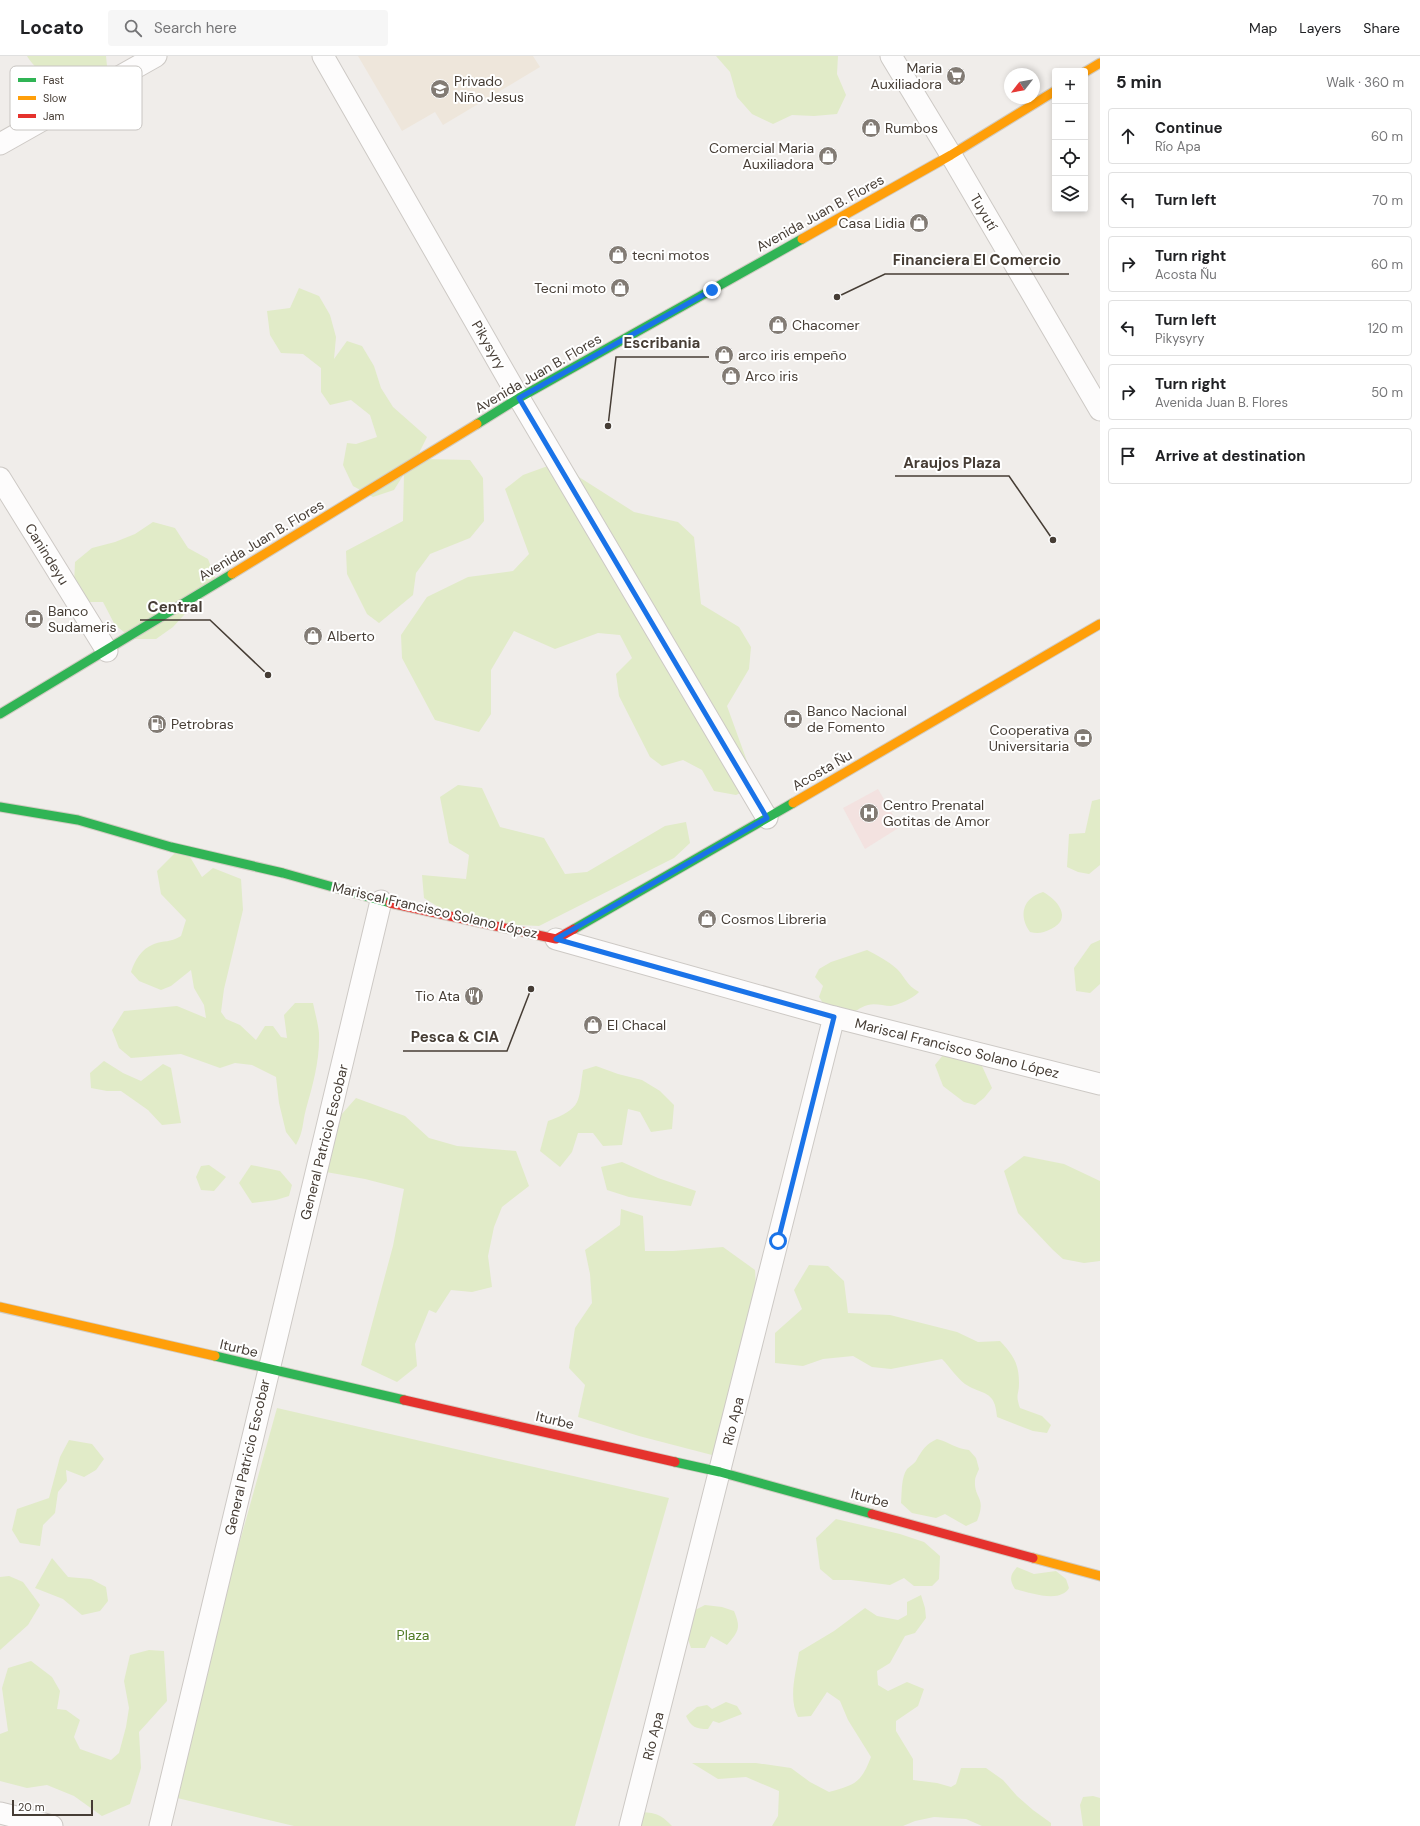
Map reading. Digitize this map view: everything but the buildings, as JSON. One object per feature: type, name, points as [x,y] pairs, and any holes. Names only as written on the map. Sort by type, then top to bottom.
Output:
[{"type":"street","points":[[138,66],[156,56]]},
{"type":"street","name":"Pikysyry","points":[[323,56],[519,398],[767,818]]},
{"type":"street","name":"Tuyutí","points":[[891,56],[951,155],[1100,410]]},
{"type":"street","points":[[1088,70],[1100,63]]},
{"type":"street","name":"Avenida Juan B. Flores","points":[[0,714],[107,651],[519,398],[951,155],[1052,93]]},
{"type":"street","points":[[0,144],[25,130]]},
{"type":"street","name":"Canindeyu","points":[[0,478],[107,651]]},
{"type":"street","name":"Acosta Ñu","points":[[556,939],[1100,624]]},
{"type":"street","name":"Mariscal Francisco Solano López","points":[[0,807],[78,820],[171,847],[283,873],[381,901],[556,939],[834,1017],[1100,1084]]},
{"type":"street","name":"General Patricio Escobar","points":[[160,1826],[381,901]]},
{"type":"street","name":"Río Apa","points":[[630,1826],[834,1017]]},
{"type":"street","name":"Iturbe","points":[[0,1306],[720,1472],[1100,1576]]},
{"type":"street","points":[[0,1813],[52,1826]]},
{"type":"shaded area","name":"Privado Niño Jesus","points":[[358,56],[533,56],[540,67],[443,125],[435,112],[402,131]]},
{"type":"shaded area","name":"Centro Prenatal Gotitas de Amor","points":[[878,789],[900,827],[865,849],[843,808]]},
{"type":"green space","points":[[27,56],[106,56],[107,66],[34,66]]},
{"type":"green space","points":[[716,56],[838,56],[837,74],[846,95],[837,114],[814,116],[792,115],[773,124],[752,114],[737,97],[730,72]]},
{"type":"green space","points":[[299,288],[319,296],[330,315],[336,337],[334,359],[347,341],[362,346],[374,366],[381,388],[393,407],[427,437],[417,457],[424,459],[470,460],[483,478],[484,521],[470,538],[430,554],[416,573],[413,595],[379,623],[367,614],[347,574],[346,551],[403,521],[404,474],[394,490],[373,497],[353,486],[343,465],[347,443],[356,444],[377,437],[370,415],[351,400],[330,405],[321,392],[321,368],[303,354],[281,353],[270,335],[267,311],[290,308]]},
{"type":"green space","points":[[567,459],[579,477],[634,512],[678,522],[694,537],[701,604],[739,627],[751,647],[749,669],[727,706],[756,786],[736,795],[714,791],[702,770],[683,760],[662,766],[650,757],[619,696],[616,674],[632,658],[620,635],[598,633],[555,649],[514,631],[491,670],[491,714],[479,732],[435,720],[402,658],[401,635],[427,597],[468,577],[513,571],[529,554],[505,489],[523,475]]},
{"type":"green space","points":[[153,522],[175,528],[188,548],[208,559],[216,580],[173,627],[156,639],[133,639],[115,625],[103,602],[90,602],[74,585],[75,562],[92,548],[115,542],[135,534]]},
{"type":"green space","points":[[458,785],[482,788],[500,827],[544,838],[565,874],[587,872],[665,826],[686,822],[690,843],[674,858],[539,926],[462,922],[424,898],[422,875],[466,879],[469,855],[449,843],[440,797]]},
{"type":"green space","points":[[1100,799],[1100,865],[1089,874],[1078,872],[1067,867],[1069,834],[1085,833],[1092,801]]},
{"type":"green space","points":[[178,850],[190,857],[202,877],[213,868],[241,879],[243,910],[224,989],[221,1012],[226,1019],[240,1025],[256,1040],[265,1026],[273,1026],[281,1037],[287,1038],[284,1015],[295,1003],[313,1003],[319,1033],[316,1072],[302,1131],[296,1145],[286,1132],[279,1103],[276,1077],[252,1065],[235,1063],[220,1068],[181,1054],[131,1058],[119,1048],[112,1030],[124,1011],[177,1006],[206,1018],[204,1005],[194,988],[191,970],[171,986],[161,990],[139,981],[131,972],[134,963],[142,952],[149,946],[173,940],[181,936],[186,920],[161,894],[157,871]]},
{"type":"green space","points":[[1043,892],[1049,895],[1058,905],[1062,915],[1061,920],[1058,925],[1051,929],[1038,933],[1030,932],[1024,919],[1024,908],[1031,898]]},
{"type":"green space","points":[[1100,940],[1100,984],[1090,993],[1076,991],[1074,968],[1091,944]]},
{"type":"green space","points":[[867,950],[894,966],[911,987],[919,992],[914,997],[906,1001],[891,1006],[871,1004],[853,1012],[839,1007],[827,1009],[819,997],[823,986],[815,977],[819,969],[831,962]]},
{"type":"green space","points":[[943,1055],[982,1066],[992,1088],[984,1098],[975,1105],[964,1102],[943,1086],[935,1065]]},
{"type":"green space","points":[[104,1061],[123,1073],[141,1081],[163,1064],[171,1068],[181,1123],[162,1125],[148,1110],[121,1091],[107,1091],[91,1088],[90,1073]]},
{"type":"green space","points":[[596,1066],[618,1074],[642,1080],[660,1091],[674,1105],[672,1129],[651,1132],[640,1112],[628,1109],[622,1145],[603,1146],[593,1133],[578,1133],[572,1152],[560,1167],[540,1151],[548,1121],[568,1112],[573,1108],[579,1097],[583,1070]]},
{"type":"green space","points":[[356,1098],[405,1116],[429,1138],[457,1146],[516,1151],[529,1186],[502,1207],[494,1227],[488,1256],[492,1287],[472,1292],[451,1290],[436,1313],[429,1310],[415,1344],[417,1366],[397,1382],[361,1365],[393,1246],[404,1189],[365,1179],[326,1172],[326,1132]]},
{"type":"green space","points":[[1024,1156],[1064,1164],[1100,1181],[1100,1261],[1084,1263],[1063,1259],[1018,1213],[1004,1171]]},
{"type":"green space","points":[[622,1162],[658,1178],[696,1191],[691,1206],[629,1197],[607,1190],[601,1167]]},
{"type":"green space","points":[[209,1165],[226,1177],[214,1191],[201,1190],[196,1177],[201,1166]]},
{"type":"green space","points":[[251,1165],[280,1171],[292,1185],[289,1196],[276,1200],[252,1203],[239,1183]]},
{"type":"green space","points":[[621,1209],[643,1216],[645,1251],[673,1251],[723,1247],[755,1270],[758,1322],[748,1361],[712,1455],[639,1436],[578,1417],[585,1385],[569,1368],[575,1328],[592,1303],[590,1274],[585,1250],[620,1225]]},
{"type":"green space","points":[[809,1265],[828,1266],[844,1281],[848,1313],[890,1315],[957,1332],[978,1342],[1000,1341],[1012,1355],[1018,1370],[1019,1383],[1017,1397],[1020,1408],[1042,1416],[1051,1425],[1047,1433],[1033,1431],[997,1417],[996,1408],[991,1397],[965,1384],[942,1359],[891,1369],[872,1367],[853,1356],[823,1359],[803,1366],[775,1363],[775,1333],[802,1309],[794,1290]]},
{"type":"green space","name":"Plaza","points":[[277,1408],[669,1498],[575,1826],[294,1826],[169,1796]]},
{"type":"green space","points":[[937,1439],[969,1450],[976,1458],[979,1469],[975,1479],[975,1487],[981,1507],[977,1521],[966,1526],[945,1514],[936,1518],[912,1513],[901,1503],[903,1481],[907,1469],[915,1462],[927,1445]]},
{"type":"green space","points":[[69,1440],[92,1444],[104,1459],[96,1470],[84,1477],[66,1470],[67,1481],[58,1492],[55,1513],[43,1525],[40,1546],[20,1543],[12,1530],[17,1509],[49,1498],[60,1457]]},
{"type":"green space","points":[[836,1519],[900,1534],[924,1542],[940,1556],[939,1579],[932,1586],[914,1586],[904,1578],[890,1585],[851,1580],[833,1580],[820,1569],[816,1538]]},
{"type":"green space","points":[[52,1558],[68,1577],[91,1579],[106,1587],[108,1601],[100,1611],[82,1615],[63,1599],[35,1588]]},
{"type":"green space","points":[[1017,1567],[1034,1574],[1056,1571],[1066,1579],[1069,1588],[1063,1594],[1057,1596],[1038,1595],[1015,1589],[1011,1577]]},
{"type":"green space","points":[[9,1576],[23,1582],[40,1605],[28,1625],[0,1650],[0,1577]]},
{"type":"green space","points":[[921,1595],[926,1618],[915,1633],[905,1636],[890,1663],[877,1671],[878,1685],[888,1691],[907,1682],[924,1689],[918,1706],[896,1721],[896,1731],[913,1759],[913,1780],[937,1783],[951,1787],[956,1784],[961,1768],[986,1768],[1003,1780],[1017,1796],[1051,1823],[1051,1826],[982,1826],[966,1819],[934,1817],[915,1821],[903,1826],[772,1826],[778,1816],[779,1791],[746,1777],[718,1779],[692,1763],[756,1763],[791,1768],[810,1782],[829,1792],[856,1782],[864,1772],[871,1757],[848,1720],[840,1701],[827,1692],[811,1716],[798,1717],[795,1710],[793,1694],[799,1652],[834,1631],[865,1608],[877,1616],[898,1620],[907,1615],[907,1602]]},
{"type":"green space","points":[[705,1605],[722,1607],[734,1611],[738,1622],[738,1629],[727,1645],[711,1636],[705,1648],[691,1648],[688,1639],[695,1610]]},
{"type":"green space","points":[[149,1650],[164,1651],[167,1701],[139,1732],[141,1768],[130,1804],[102,1816],[74,1796],[47,1785],[27,1788],[0,1781],[0,1734],[8,1731],[2,1688],[8,1668],[31,1661],[52,1677],[60,1691],[57,1709],[66,1710],[80,1720],[74,1737],[80,1749],[111,1760],[119,1753],[126,1727],[129,1708],[124,1681],[130,1655]]},
{"type":"green space","points":[[726,1702],[737,1706],[742,1714],[719,1723],[713,1721],[708,1729],[694,1727],[686,1716],[697,1707],[707,1705],[712,1709]]},
{"type":"green space","points":[[1093,1796],[1100,1798],[1100,1826],[1083,1826],[1080,1805],[1083,1797]]},
{"type":"green space","points":[[642,1812],[658,1815],[672,1826],[637,1826]]},
{"type":"traffic: fast","points":[[477,424],[519,398],[802,239]]},
{"type":"traffic: fast","points":[[0,714],[232,574]]},
{"type":"traffic: fast","points":[[574,929],[793,803]]},
{"type":"traffic: fast","points":[[0,807],[78,820],[171,847],[283,873],[390,903]]},
{"type":"traffic: fast","points":[[215,1356],[404,1400]]},
{"type":"traffic: fast","points":[[675,1462],[720,1472],[872,1514]]},
{"type":"traffic: slow","points":[[1088,70],[1100,63]]},
{"type":"traffic: slow","points":[[802,239],[951,155],[1052,93]]},
{"type":"traffic: slow","points":[[232,574],[477,424]]},
{"type":"traffic: slow","points":[[793,803],[1100,624]]},
{"type":"traffic: slow","points":[[0,1307],[215,1356]]},
{"type":"traffic: slow","points":[[1033,1558],[1100,1576]]},
{"type":"traffic: jam","points":[[390,903],[556,939],[574,929]]},
{"type":"traffic: jam","points":[[404,1400],[675,1462]]},
{"type":"traffic: jam","points":[[872,1514],[1033,1558]]},
{"type":"place","name":"Maria Auxiliadora","points":[[956,76]]},
{"type":"place","name":"Privado Niño Jesus","points":[[440,89]]},
{"type":"place","name":"Rumbos","points":[[871,128]]},
{"type":"place","name":"Comercial Maria Auxiliadora","points":[[828,156]]},
{"type":"place","name":"Casa Lidia","points":[[919,223]]},
{"type":"place","name":"tecni motos","points":[[618,255]]},
{"type":"place","name":"Tecni moto","points":[[620,288]]},
{"type":"place","name":"Financiera El Comercio","points":[[837,297]]},
{"type":"place","name":"Chacomer","points":[[778,325]]},
{"type":"place","name":"arco iris empeño","points":[[724,355]]},
{"type":"place","name":"Arco iris","points":[[731,376]]},
{"type":"place","name":"Escribania","points":[[608,426]]},
{"type":"place","name":"Araujos Plaza","points":[[1053,540]]},
{"type":"place","name":"Banco Sudameris","points":[[34,619]]},
{"type":"place","name":"Alberto","points":[[313,636]]},
{"type":"place","name":"Central","points":[[268,675]]},
{"type":"place","name":"Banco Nacional de Fomento","points":[[793,719]]},
{"type":"place","name":"Petrobras","points":[[157,724]]},
{"type":"place","name":"Cooperativa Universitaria","points":[[1083,738]]},
{"type":"place","name":"Centro Prenatal Gotitas de Amor","points":[[869,813]]},
{"type":"place","name":"Cosmos Libreria","points":[[707,919]]},
{"type":"place","name":"Pesca & CIA","points":[[531,989]]},
{"type":"place","name":"Tio Ata","points":[[474,996]]},
{"type":"place","name":"El Chacal","points":[[593,1025]]},
{"type":"route","points":[[712,290],[519,398],[767,818],[556,939],[834,1017],[778,1241]]}]
